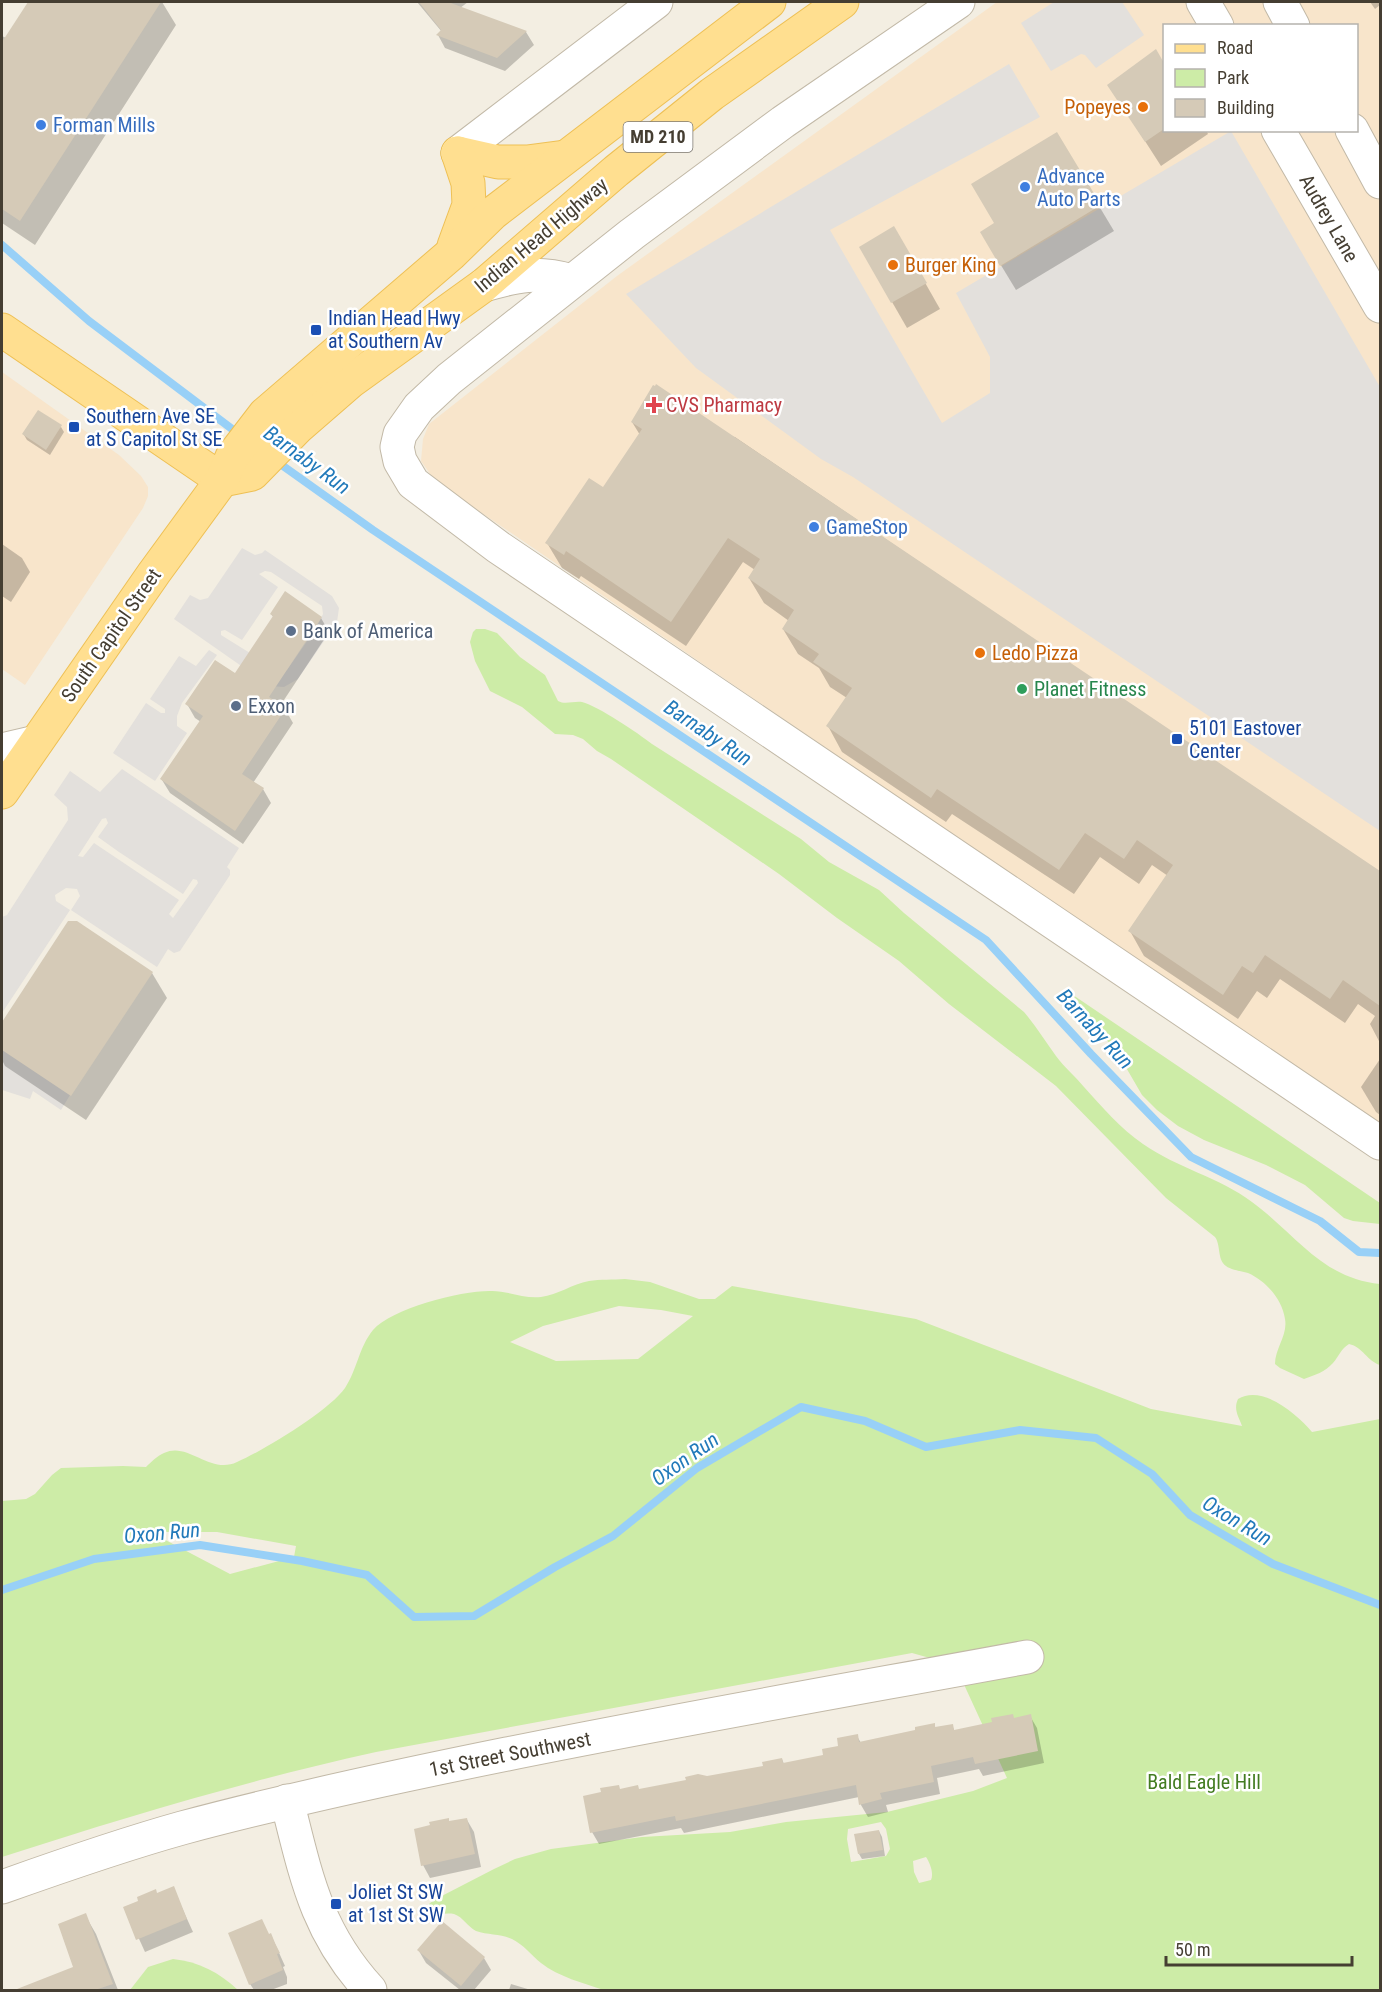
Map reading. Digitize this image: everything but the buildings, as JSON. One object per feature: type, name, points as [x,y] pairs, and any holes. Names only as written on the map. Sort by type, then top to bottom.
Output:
[{"type":"main road","name":"MD 210","points":[[235,470],[265,414],[451,254],[493,213],[769,2]]},
{"type":"main road","name":"Indian Head Highway","points":[[235,470],[298,427],[351,381],[484,285],[616,171],[704,101],[842,2]]},
{"type":"main road","points":[[458,153],[498,162],[527,162],[565,157]]},
{"type":"main road","points":[[451,254],[469,205],[468,183],[458,153]]},
{"type":"main road","points":[[2,330],[235,470]]},
{"type":"main road","name":"South Capitol Street","points":[[2,792],[154,573],[235,470]]},
{"type":"street","points":[[458,153],[656,2]]},
{"type":"street","points":[[958,2],[783,122],[572,281],[448,379],[419,407],[400,434],[397,447],[400,461],[413,483],[498,546],[1380,1143]]},
{"type":"street","points":[[1203,2],[1216,24]]},
{"type":"street","points":[[1280,2],[1292,24]]},
{"type":"street","name":"Audrey Lane","points":[[1279,132],[1380,306]]},
{"type":"street","points":[[1353,132],[1380,182]]},
{"type":"street","points":[[484,285],[519,275],[537,274],[572,281]]},
{"type":"street","points":[[2,750],[36,742]]},
{"type":"street","name":"1st Street Southwest","points":[[2,1887],[137,1841],[287,1801],[591,1737],[1027,1657]]},
{"type":"street","points":[[287,1801],[316,1908],[334,1943],[370,1990]]},
{"type":"shaded area","points":[[997,2],[1380,2],[1380,1124],[1340,1099],[435,481],[421,461],[423,439],[429,424],[617,276]]},
{"type":"shaded area","points":[[1054,2],[1122,2],[1144,35],[1096,68],[1085,55],[1081,54],[1051,71],[1021,23]]},
{"type":"shaded area","points":[[1009,64],[1040,117],[830,230],[942,423],[990,393],[990,357],[956,293],[1232,132],[1380,387],[1380,831],[853,477],[821,459],[696,368],[626,294]]},
{"type":"shaded area","points":[[2,372],[119,455],[141,476],[148,487],[148,496],[143,508],[25,685],[2,669]]},
{"type":"shaded area","points":[[242,548],[255,555],[265,550],[332,596],[339,608],[337,622],[298,679],[284,687],[270,686],[174,619],[190,595],[200,600],[208,598]],"holes":[[[265,571],[271,572],[322,606],[323,614],[318,624],[322,627],[314,638],[310,637],[287,670],[279,671],[221,635],[221,631],[225,630],[242,640],[278,587],[259,574]]]},
{"type":"shaded area","points":[[209,650],[217,655],[182,703],[177,716],[177,726],[187,733],[155,781],[113,753],[146,703],[161,713],[165,713],[165,709],[150,699],[179,656],[196,666]]},
{"type":"shaded area","points":[[122,769],[239,848],[227,867],[230,875],[180,951],[174,953],[168,949],[157,967],[71,910],[80,896],[77,889],[66,888],[55,895],[56,901],[70,910],[2,1013],[2,917],[7,915],[68,820],[67,807],[54,795],[70,771],[100,792]],"holes":[[[106,818],[108,823],[98,837],[183,894],[193,879],[197,880],[198,883],[173,918],[169,914],[179,900],[94,843],[83,857],[78,856],[102,819]]]},
{"type":"shaded area","points":[[2,1049],[70,1095],[61,1110],[33,1091],[30,1099],[2,1090]]},
{"type":"green space","points":[[476,629],[497,633],[520,657],[545,675],[558,701],[582,702],[607,714],[801,839],[829,862],[879,890],[1024,1012],[1062,1064],[1112,1117],[1143,1144],[1170,1160],[1239,1193],[1268,1214],[1325,1264],[1359,1280],[1380,1284],[1380,1365],[1349,1344],[1327,1369],[1304,1379],[1275,1364],[1285,1325],[1277,1298],[1255,1276],[1226,1266],[1220,1256],[1215,1237],[1166,1198],[1056,1086],[949,1004],[899,961],[779,874],[597,751],[583,739],[573,735],[555,734],[522,707],[490,691],[475,661],[470,642]]},
{"type":"green space","points":[[1073,995],[1380,1203],[1380,1224],[1344,1218],[1305,1185],[1178,1126],[1142,1095],[1117,1052],[1090,1021]]},
{"type":"green space","name":"Bald Eagle Hill","points":[[625,1279],[650,1282],[699,1299],[715,1299],[732,1286],[916,1319],[1151,1409],[1242,1426],[1236,1407],[1238,1399],[1247,1395],[1258,1395],[1278,1403],[1312,1432],[1380,1419],[1380,1990],[604,1990],[555,1972],[512,1939],[476,1931],[457,1915],[434,1913],[428,1909],[429,1904],[434,1900],[494,1869],[515,1859],[551,1849],[642,1837],[730,1832],[786,1822],[887,1812],[973,1791],[1007,1778],[955,1665],[912,1653],[376,1752],[188,1800],[2,1857],[2,1501],[26,1499],[35,1494],[61,1468],[146,1467],[159,1456],[173,1450],[218,1464],[227,1465],[237,1462],[295,1429],[337,1397],[349,1381],[364,1344],[373,1330],[382,1322],[411,1308],[447,1297],[479,1291],[541,1297],[589,1281]],"holes":[[[619,1306],[693,1316],[638,1359],[556,1361],[510,1342],[543,1326]],[[217,1532],[296,1546],[294,1557],[230,1574],[154,1534]],[[881,1822],[886,1829],[890,1849],[886,1856],[851,1862],[847,1839],[848,1829]],[[926,1857],[931,1868],[931,1880],[919,1883],[914,1872],[913,1861]]]},
{"type":"green space","points":[[173,1959],[208,1969],[238,1990],[130,1990],[148,1967]]},
{"type":"waterway","name":"Barnaby Run","points":[[2,245],[89,321],[240,435]]},
{"type":"waterway","name":"Barnaby Run","points":[[276,461],[373,530],[986,940],[1091,1054],[1191,1157],[1320,1221],[1359,1252],[1380,1253]]},
{"type":"waterway","name":"Oxon Run","points":[[2,1590],[94,1559],[200,1545],[302,1561],[367,1575],[414,1617],[474,1616],[555,1567],[613,1536],[697,1468],[801,1407],[865,1421],[926,1447],[1020,1430],[1096,1438],[1152,1474],[1190,1515],[1273,1564],[1380,1605]]},
{"type":"place","name":"Popeyes","points":[[1143,107]]},
{"type":"place","name":"Forman Mills","points":[[41,125]]},
{"type":"place","name":"Advance Auto Parts","points":[[1025,187]]},
{"type":"place","name":"Burger King","points":[[893,265]]},
{"type":"place","name":"Indian Head Hwy at Southern Av","points":[[316,330]]},
{"type":"place","name":"CVS Pharmacy","points":[[654,405]]},
{"type":"place","name":"Southern Ave SE at S Capitol St SE","points":[[74,427]]},
{"type":"place","name":"GameStop","points":[[814,527]]},
{"type":"place","name":"Bank of America","points":[[291,631]]},
{"type":"place","name":"Ledo Pizza","points":[[980,653]]},
{"type":"place","name":"Planet Fitness","points":[[1022,689]]},
{"type":"place","name":"Exxon","points":[[236,706]]},
{"type":"place","name":"5101 Eastover Center","points":[[1177,739]]},
{"type":"place","name":"Joliet St SW at 1st St SW","points":[[336,1904]]}]
